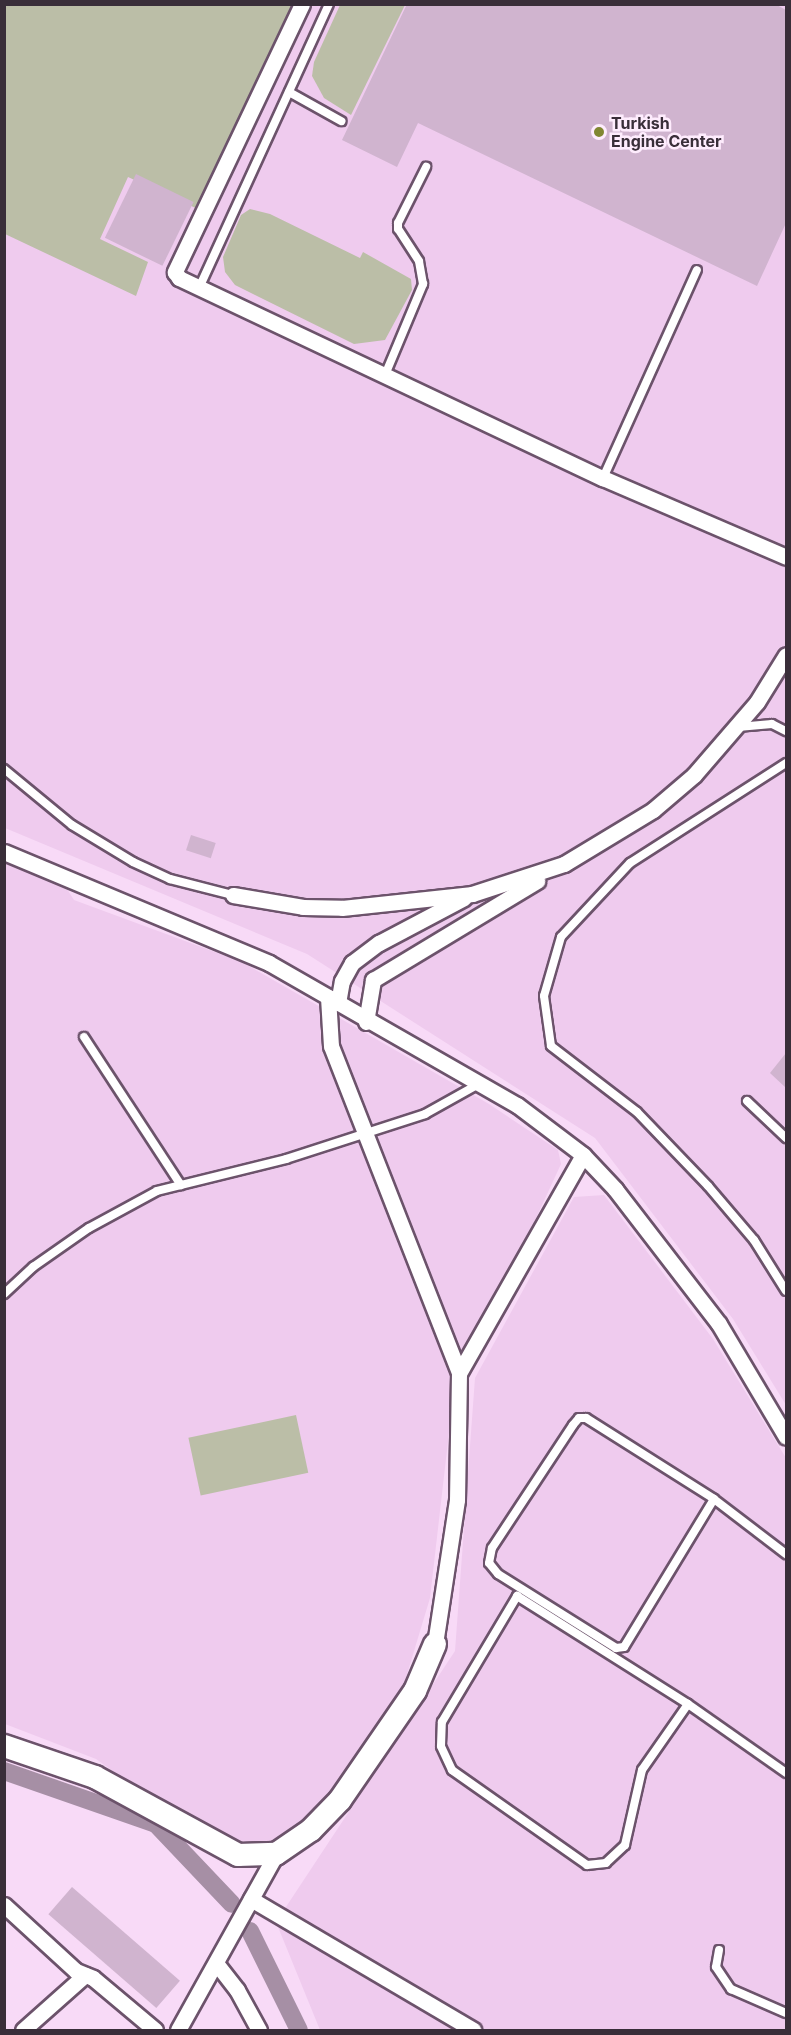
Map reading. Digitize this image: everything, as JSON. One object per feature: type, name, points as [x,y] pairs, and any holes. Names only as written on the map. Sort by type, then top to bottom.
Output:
[{"type":"street","points":[[302,4],[175,272],[178,278],[603,478],[786,557]]},
{"type":"street","points":[[366,1022],[373,980],[653,810],[694,775],[738,727],[786,655]]},
{"type":"street","points":[[4,852],[228,944],[333,1000],[366,1022],[517,1105],[583,1155],[615,1189],[719,1324],[786,1437]]},
{"type":"street","points":[[178,2031],[276,1854],[311,1830],[352,1783],[415,1691],[435,1644],[457,1500],[459,1373],[331,1046],[333,1000],[352,963],[379,944],[472,894],[564,864]]},
{"type":"street","points":[[233,895],[303,907],[342,908],[472,894]]},
{"type":"street","points":[[459,1373],[583,1155]]},
{"type":"street","points":[[4,1746],[95,1777],[238,1855],[276,1854]]},
{"type":"street","points":[[251,1899],[473,2031]]},
{"type":"street","points":[[6,1908],[76,1971],[85,1975],[155,2031]]},
{"type":"street","points":[[216,1963],[237,1990],[259,2031]]},
{"type":"street","points":[[23,2031],[85,1975]]},
{"type":"lane","points":[[199,288],[329,4]]},
{"type":"lane","points":[[289,92],[341,121]]},
{"type":"lane","points":[[385,375],[423,284],[419,261],[398,223],[426,166]]},
{"type":"lane","points":[[603,478],[697,270]]},
{"type":"lane","points":[[738,727],[772,724],[786,731]]},
{"type":"lane","points":[[786,763],[630,863],[561,937],[544,996],[551,1046],[637,1112],[708,1186],[754,1240],[786,1291]]},
{"type":"lane","points":[[4,769],[72,825],[124,857],[170,879],[233,895]]},
{"type":"lane","points":[[84,1037],[181,1185]]},
{"type":"lane","points":[[4,1294],[33,1268],[89,1228],[157,1191],[286,1160],[425,1114],[478,1084]]},
{"type":"lane","points":[[747,1101],[786,1138]]},
{"type":"lane","points":[[714,1499],[624,1647],[616,1648],[498,1574],[489,1563],[492,1548],[579,1418],[586,1418],[714,1499],[786,1554]]},
{"type":"lane","points":[[688,1704],[642,1770],[625,1845],[606,1863],[587,1864],[452,1770],[441,1746],[442,1722],[517,1596],[688,1704],[786,1773]]},
{"type":"lane","points":[[719,1950],[716,1967],[731,1989],[786,2013]]},
{"type":"shaded area","points":[[4,5],[786,5],[786,1405],[733,1319],[595,1138],[307,954],[5,828]]},
{"type":"shaded area","points":[[5,848],[54,869],[74,900],[242,962],[489,1104],[558,1150],[561,1164],[453,1398],[430,1598],[402,1691],[377,1732],[320,1808],[274,1844],[228,1844],[159,1804],[96,1759],[5,1724]]},
{"type":"shaded area","points":[[604,1195],[713,1339],[786,1458],[786,2030],[320,2030],[276,1922],[455,1651],[475,1378],[574,1197]]},
{"type":"green space","points":[[5,5],[294,5],[200,210],[128,177],[100,239],[148,262],[136,296],[5,234]]},
{"type":"green space","points":[[340,5],[405,5],[351,115],[324,98],[312,76],[314,62]]},
{"type":"green space","points":[[250,209],[270,214],[360,258],[363,252],[411,279],[412,290],[385,340],[354,344],[235,285],[225,272],[223,257],[241,215]]},
{"type":"green space","points":[[296,1415],[308,1473],[201,1496],[188,1438]]},
{"type":"building","name":"Turkish Engine Center","points":[[407,4],[775,4],[786,10],[786,223],[757,286],[418,123],[397,167],[342,140]]},
{"type":"building","points":[[136,174],[194,202],[162,266],[105,238]]},
{"type":"building","points":[[191,835],[216,843],[211,858],[186,850]]},
{"type":"building","points":[[786,1053],[786,1088],[770,1073]]},
{"type":"building","points":[[72,1887],[180,1981],[156,2008],[48,1914]]},
{"type":"waterway","points":[[4,1771],[156,1824],[232,1904]]},
{"type":"waterway","points":[[250,1931],[299,2030]]},
{"type":"place","name":"Turkish Engine Center","points":[[599,132]]}]
